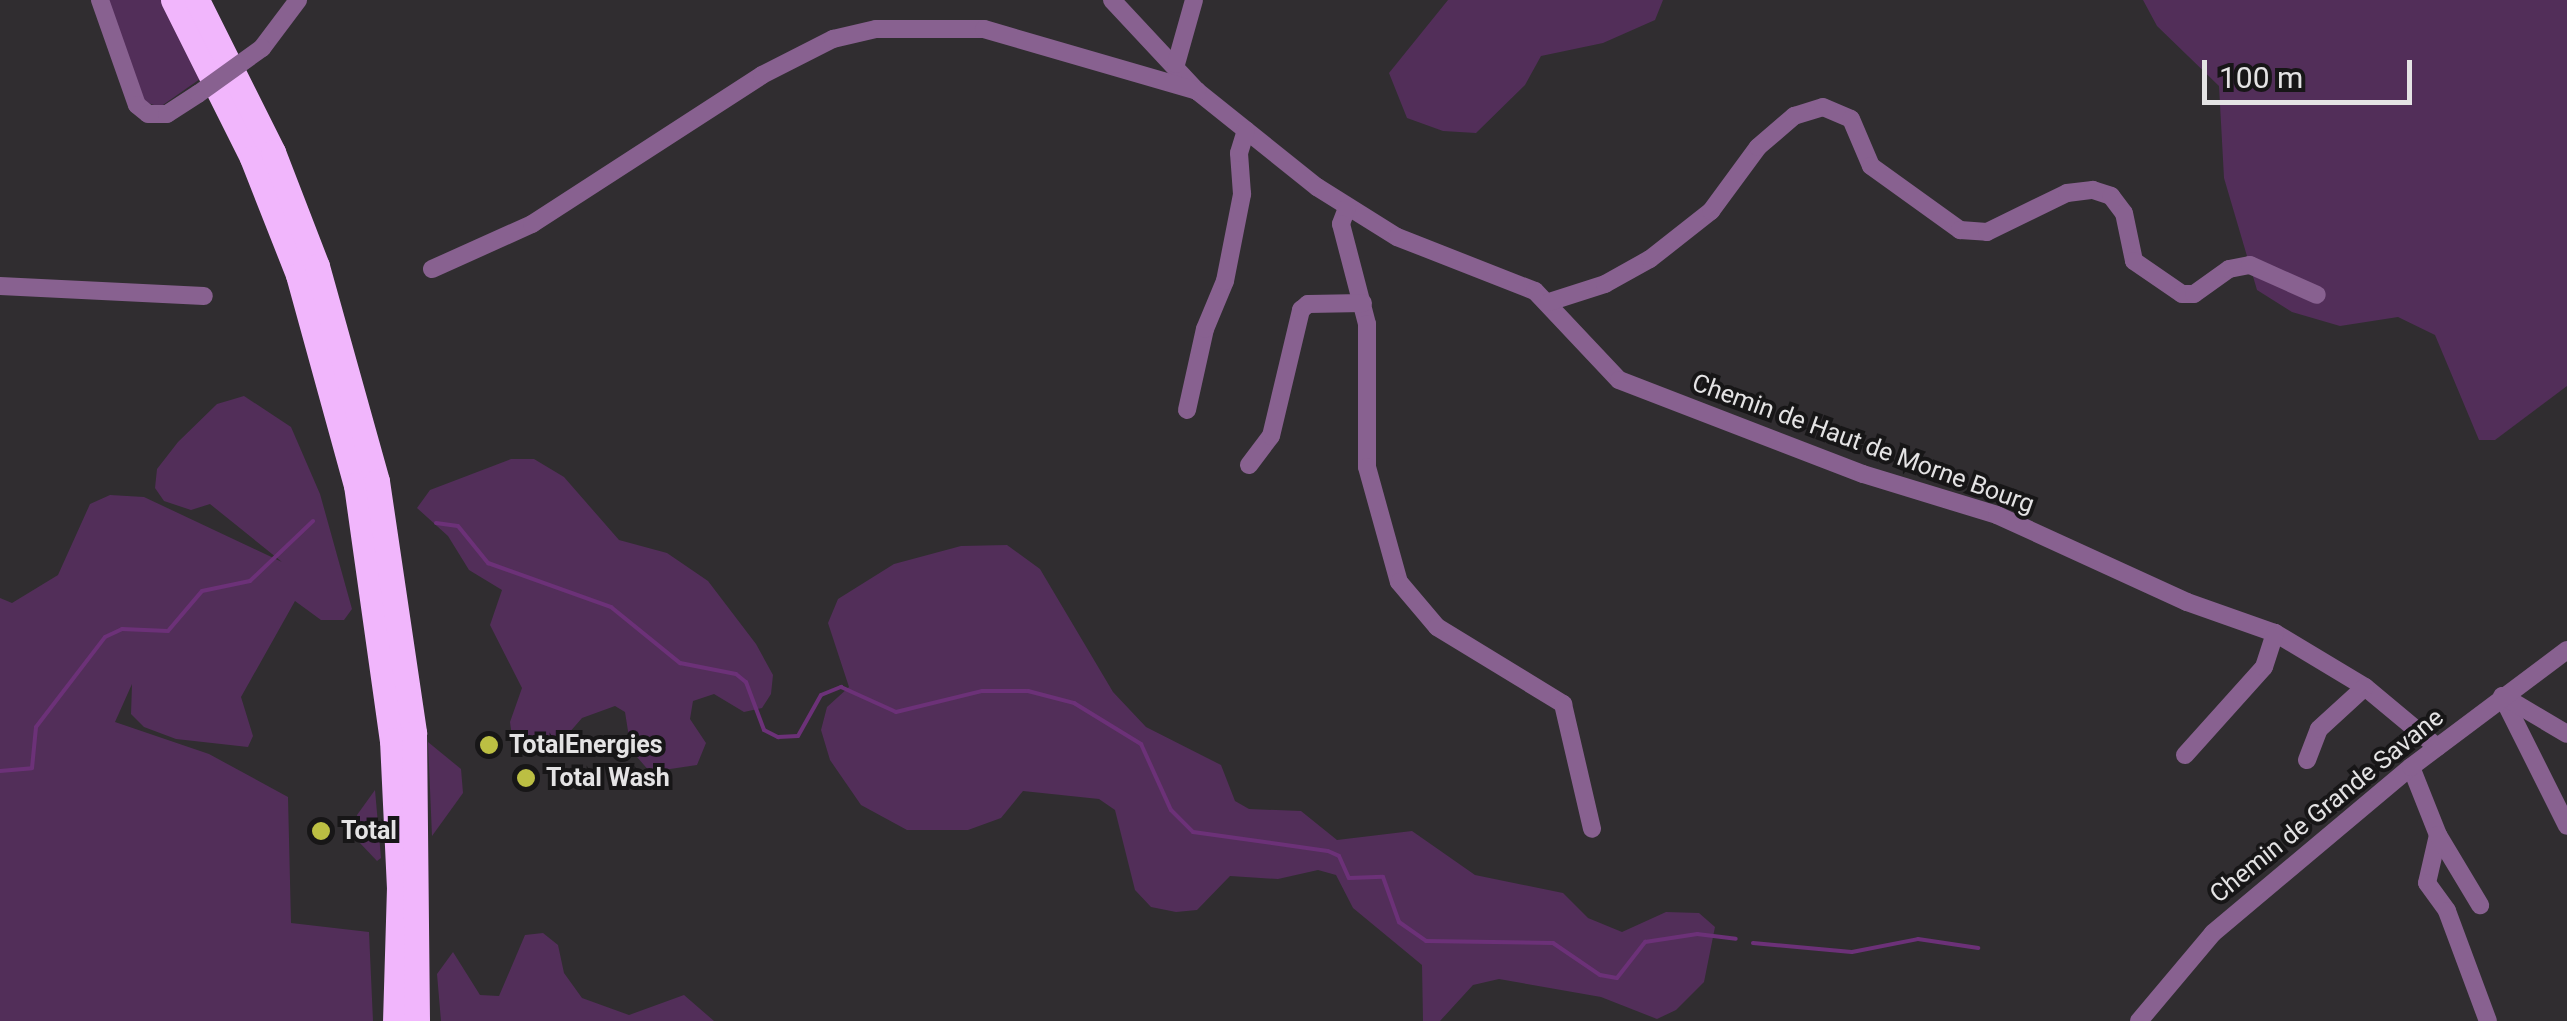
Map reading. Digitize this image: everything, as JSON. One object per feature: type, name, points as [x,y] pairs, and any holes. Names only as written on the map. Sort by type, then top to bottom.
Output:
[{"type":"highway","points":[[172,0],[252,158],[298,275],[356,485],[392,740],[399,904],[396,1021]]},
{"type":"highway","points":[[197,0],[273,152],[317,266],[377,480],[414,734],[417,1021]]},
{"type":"street","points":[[100,0],[137,105],[148,114],[168,114],[262,48],[298,0]]},
{"type":"street","points":[[1112,0],[1198,91]]},
{"type":"street","points":[[1176,64],[1194,0]]},
{"type":"street","points":[[432,269],[532,224],[762,76],[833,40],[876,29],[984,29],[1198,91]]},
{"type":"street","name":"Chemin de Haut de Morne Bourg","points":[[1198,91],[1347,208],[1549,302],[1588,353],[1619,380],[1863,474],[1997,515],[2187,602],[2275,634],[2365,687],[2437,747]]},
{"type":"street","points":[[1549,302],[1605,284],[1650,259],[1711,211],[1758,147],[1794,116],[1823,107],[1851,119],[1871,166],[1960,230],[1987,232],[2067,193],[2094,190],[2111,196],[2124,213],[2134,261],[2182,294],[2194,294],[2229,269],[2250,265],[2317,295]]},
{"type":"street","points":[[1188,410],[1205,330],[1225,281],[1242,194],[1239,152],[1246,130]]},
{"type":"street","points":[[1347,208],[1341,224],[1362,303],[1367,467],[1399,582],[1437,627],[1562,704],[1592,829]]},
{"type":"street","points":[[0,286],[204,296]]},
{"type":"street","points":[[1249,465],[1271,436],[1301,310],[1308,304],[1362,303]]},
{"type":"street","points":[[2186,755],[2264,666],[2275,634]]},
{"type":"street","name":"Chemin de Grande Savane","points":[[2138,1021],[2213,933],[2411,767],[2567,650]]},
{"type":"street","points":[[2307,760],[2319,730],[2365,687]]},
{"type":"street","points":[[2502,696],[2567,734]]},
{"type":"street","points":[[2502,696],[2567,826]]},
{"type":"street","points":[[2411,767],[2438,835],[2480,905]]},
{"type":"street","points":[[2438,835],[2426,883],[2447,911],[2488,1021]]},
{"type":"shaded area","points":[[106,0],[161,0],[200,79],[160,107],[145,102]]},
{"type":"shaded area","points":[[1448,0],[1663,0],[1655,20],[1603,43],[1541,56],[1525,85],[1476,133],[1443,131],[1407,118],[1389,73]]},
{"type":"shaded area","points":[[2143,0],[2567,0],[2567,386],[2495,440],[2479,440],[2435,335],[2398,317],[2340,326],[2292,312],[2257,290],[2224,178],[2219,86],[2157,26]]},
{"type":"shaded area","points":[[244,396],[291,427],[320,494],[352,609],[344,620],[321,620],[295,601],[241,697],[253,736],[248,747],[176,739],[144,727],[131,714],[132,684],[115,722],[209,754],[288,797],[291,923],[369,932],[373,1021],[0,1021],[0,598],[12,603],[58,575],[90,504],[110,495],[144,497],[282,562],[210,504],[191,510],[164,501],[155,488],[157,469],[178,442],[217,404]]},
{"type":"shaded area","points":[[511,459],[534,459],[564,477],[619,540],[667,553],[708,581],[756,644],[773,675],[771,694],[762,708],[744,712],[714,694],[693,701],[690,719],[706,743],[697,765],[650,772],[631,750],[625,712],[615,706],[582,718],[555,749],[542,753],[512,737],[510,722],[522,688],[490,625],[502,590],[469,570],[448,536],[417,508],[430,490]]},
{"type":"shaded area","points":[[1007,545],[1040,569],[1113,692],[1146,727],[1221,765],[1235,801],[1249,809],[1301,811],[1337,840],[1412,831],[1475,875],[1563,893],[1588,918],[1622,932],[1666,912],[1699,913],[1715,927],[1704,982],[1676,1010],[1657,1019],[1601,997],[1499,979],[1473,985],[1440,1021],[1423,1021],[1422,965],[1353,908],[1336,875],[1318,870],[1278,879],[1230,876],[1197,910],[1176,912],[1151,907],[1135,890],[1115,810],[1099,799],[1023,791],[1001,818],[968,830],[907,830],[861,805],[830,760],[821,730],[827,707],[849,687],[828,623],[838,599],[894,564],[961,546]]},
{"type":"shaded area","points":[[428,742],[461,769],[463,793],[432,836]]},
{"type":"shaded area","points":[[375,790],[381,858],[377,861],[359,842],[357,815]]},
{"type":"shaded area","points":[[543,933],[558,945],[564,973],[582,998],[629,1015],[684,995],[714,1021],[441,1021],[437,974],[453,952],[480,995],[499,996],[525,935]]},
{"type":"waterway","points":[[0,771],[32,768],[36,727],[105,637],[122,629],[168,631],[202,591],[250,581],[313,521]]},
{"type":"waterway","points":[[436,523],[458,526],[488,563],[611,607],[680,663],[736,674],[746,682],[764,730],[778,737],[798,736],[821,695],[841,687],[896,712],[982,691],[1028,691],[1074,703],[1141,744],[1171,810],[1193,832],[1328,851],[1339,856],[1349,878],[1383,877],[1399,922],[1426,941],[1553,943],[1600,975],[1617,978],[1645,942],[1697,934],[1736,939]]},
{"type":"waterway","points":[[1753,943],[1852,952],[1918,939],[1978,948]]},
{"type":"place","name":"TotalEnergies","points":[[489,745]]},
{"type":"place","name":"Total Wash","points":[[526,778]]},
{"type":"place","name":"Total","points":[[321,831]]}]
